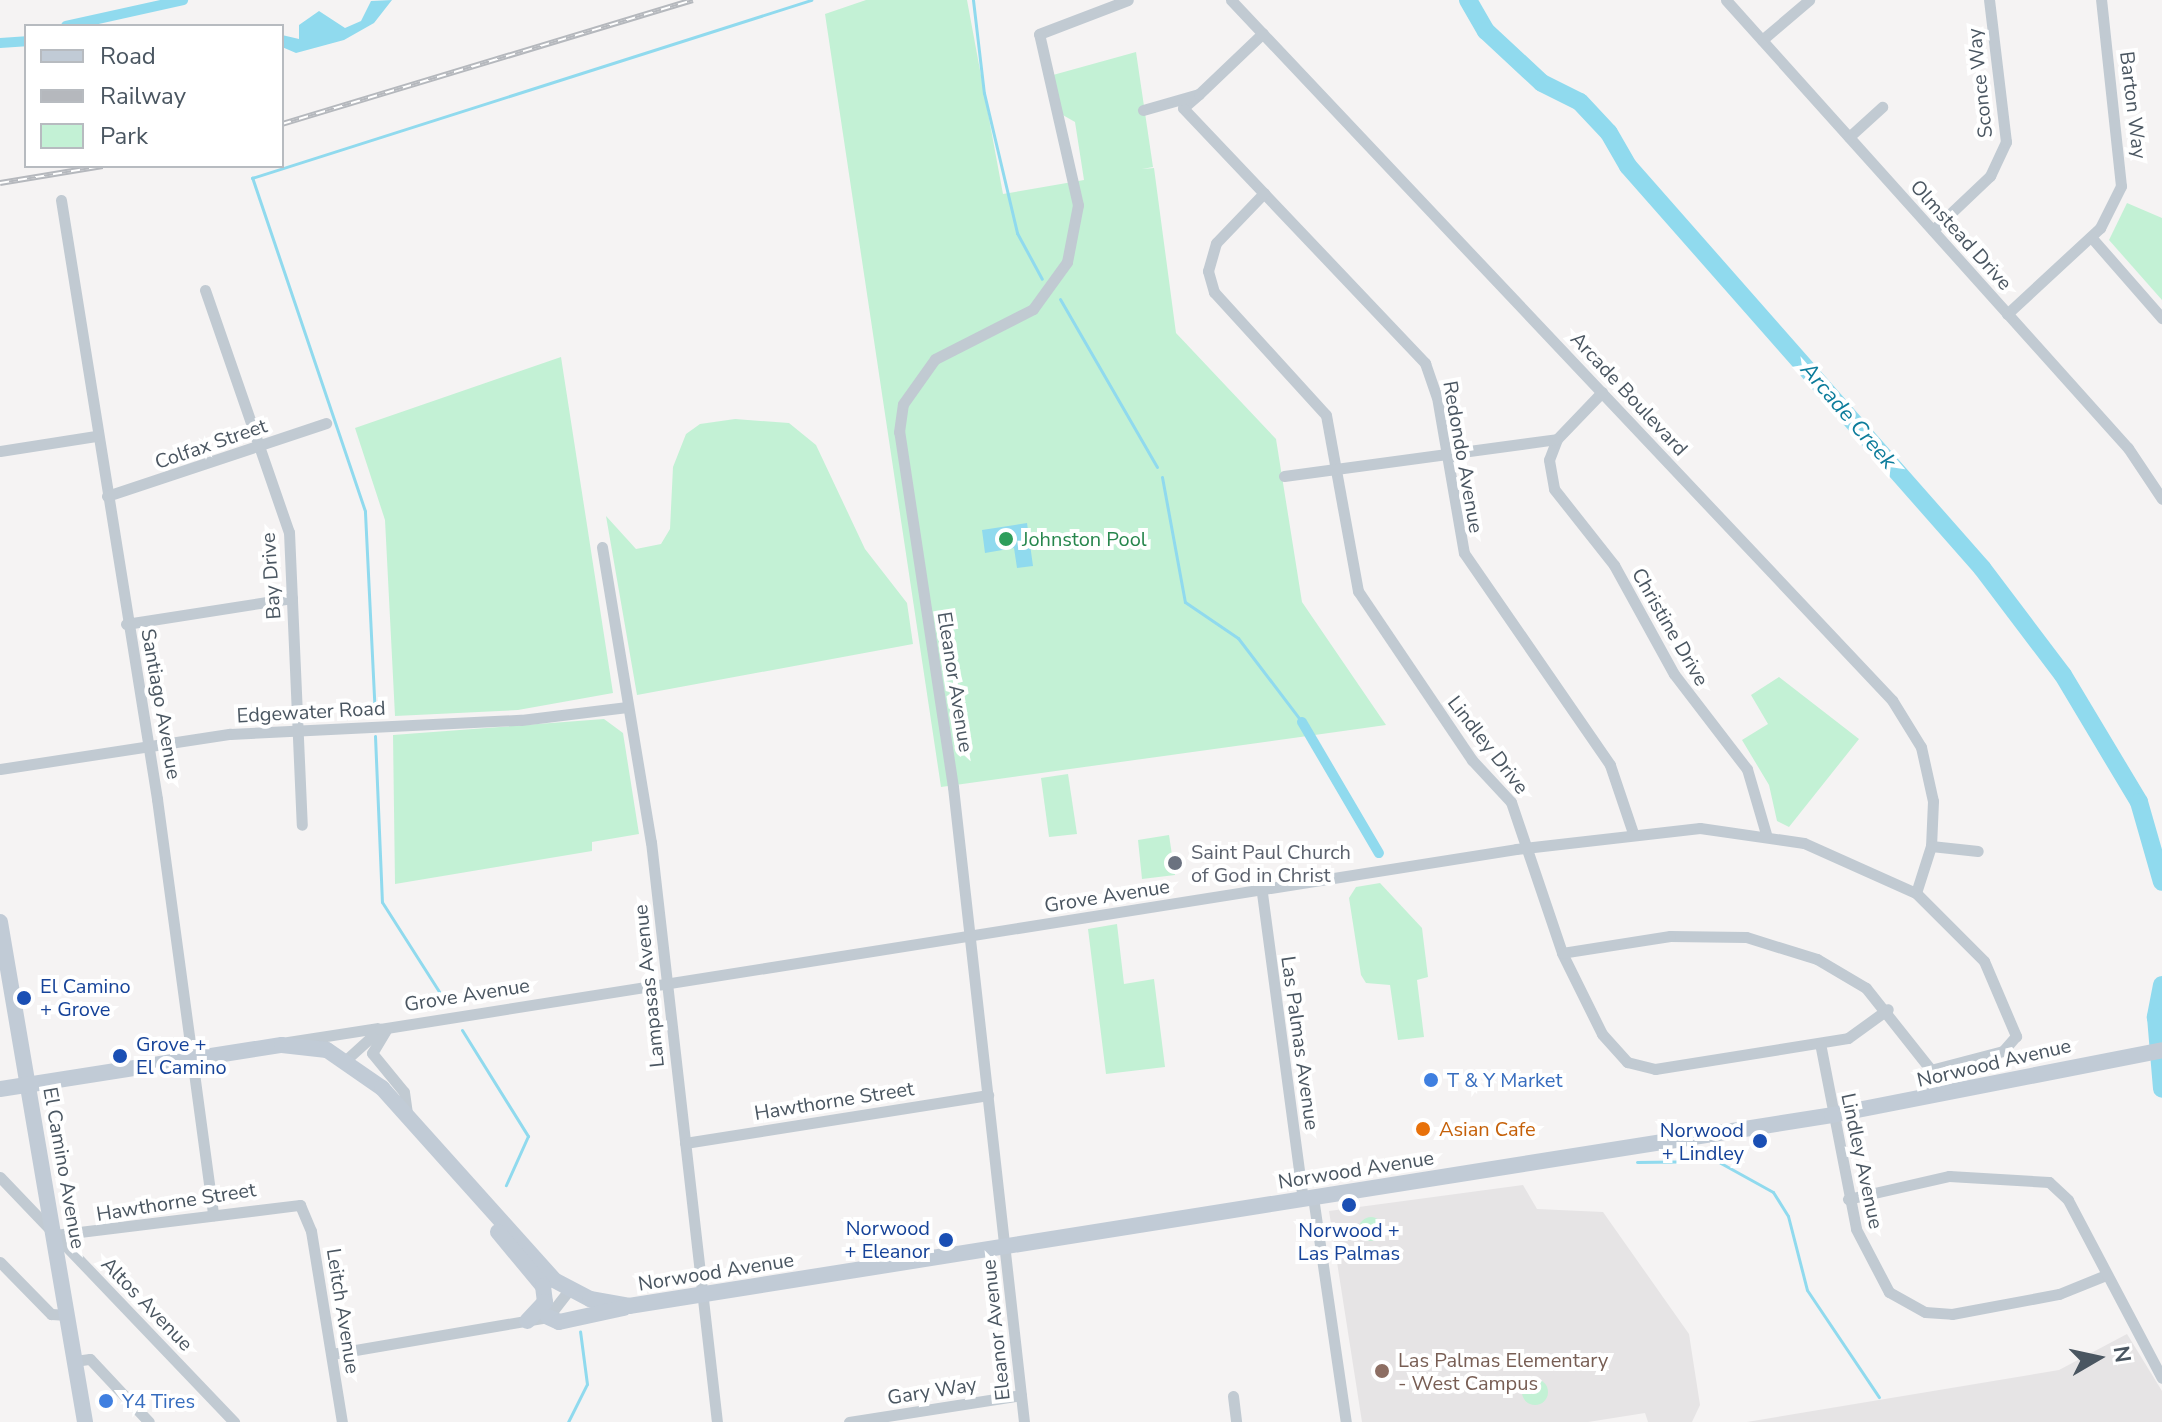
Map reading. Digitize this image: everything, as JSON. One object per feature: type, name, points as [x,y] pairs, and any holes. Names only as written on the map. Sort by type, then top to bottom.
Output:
[{"type":"main road","name":"El Camino Avenue","points":[[0,922],[85,1422]]},
{"type":"main road","name":"Grove Avenue","points":[[0,1089],[272,1047],[317,1047],[347,1059]]},
{"type":"main road","name":"Norwood Avenue","points":[[569,1290],[602,1303],[639,1305],[1832,1115],[2162,1050]]},
{"type":"main road","points":[[347,1059],[407,1115],[494,1215],[569,1290]]},
{"type":"main road","points":[[494,1215],[499,1236],[543,1286],[545,1302],[527,1321]]},
{"type":"main road","points":[[548,1317],[559,1322],[639,1305]]},
{"type":"street","name":"Eleanor Avenue","points":[[1024,1422],[970,938],[899,432],[909,392],[935,359],[1033,309],[1067,262],[1078,205],[1039,34],[1128,0]]},
{"type":"street","name":"Arcade Boulevard","points":[[1231,0],[1903,715],[1931,783],[1931,846],[1916,893]]},
{"type":"street","name":"Olmstead Drive","points":[[1726,0],[2128,448],[2162,499]]},
{"type":"street","points":[[1762,40],[1809,0]]},
{"type":"street","name":"Sconce Way","points":[[1933,230],[1990,176],[2006,142],[1989,0]]},
{"type":"street","name":"Barton Way","points":[[2007,314],[2091,237],[2111,212],[2123,173],[2101,0]]},
{"type":"street","points":[[1143,110],[1199,94],[1263,33]]},
{"type":"street","name":"Redondo Avenue","points":[[1199,94],[1183,108],[1425,363],[1446,452],[1464,553],[1610,765],[1633,833]]},
{"type":"street","points":[[1849,137],[1882,107]]},
{"type":"street","name":"Lindley Drive","points":[[1264,193],[1216,243],[1211,286],[1323,409],[1338,468],[1361,598],[1472,760],[1511,802],[1562,953],[1602,1034],[1640,1067],[1820,1043],[1861,1032],[1888,1009]]},
{"type":"street","name":"Santiago Avenue","points":[[61,200],[194,1059],[213,1215]]},
{"type":"street","points":[[2091,237],[2162,318]]},
{"type":"street","name":"Bay Drive","points":[[205,290],[289,532],[302,825]]},
{"type":"street","points":[[1284,476],[1557,439],[1602,392]]},
{"type":"street","name":"Colfax Street","points":[[107,496],[326,423]]},
{"type":"street","points":[[0,451],[96,436]]},
{"type":"street","name":"Christine Drive","points":[[1557,439],[1549,460],[1554,489],[1614,565],[1682,687],[1747,769],[1766,834]]},
{"type":"street","name":"Lampasas Avenue","points":[[602,547],[667,986],[717,1422]]},
{"type":"street","points":[[126,624],[292,598]]},
{"type":"street","name":"Edgewater Road","points":[[0,769],[146,745],[297,730],[521,720],[627,707]]},
{"type":"street","name":"Grove Avenue","points":[[272,1047],[1262,893],[1528,847],[1633,833],[1766,834],[1837,853],[1916,893]]},
{"type":"street","points":[[1931,846],[1978,851]]},
{"type":"street","name":"Las Palmas Avenue","points":[[1262,893],[1308,1198],[1346,1422]]},
{"type":"street","points":[[1562,953],[1670,936],[1746,937],[1817,959],[1888,1009],[1919,1062],[1940,1070],[2007,1049],[2017,1031],[1984,961],[1916,893]]},
{"type":"street","points":[[390,1028],[372,1053],[404,1092],[407,1115]]},
{"type":"street","name":"Grove Avenue","points":[[347,1059],[368,1034],[390,1028]]},
{"type":"street","name":"Lindley Avenue","points":[[1820,1043],[1848,1199],[1880,1282],[1925,1312],[2042,1298],[2106,1275]]},
{"type":"street","name":"Hawthorne Street","points":[[685,1143],[988,1095]]},
{"type":"street","points":[[1848,1199],[1949,1176],[2042,1179],[2068,1200],[2162,1378]]},
{"type":"street","name":"Altos Avenue","points":[[0,1177],[234,1422]]},
{"type":"street","name":"Hawthorne Street","points":[[55,1235],[302,1207]]},
{"type":"street","name":"Leitch Avenue","points":[[302,1207],[332,1354],[342,1422]]},
{"type":"street","points":[[0,1262],[51,1314],[68,1315]]},
{"type":"street","points":[[332,1354],[548,1317],[569,1290]]},
{"type":"street","points":[[75,1361],[90,1359],[149,1422]]},
{"type":"street","name":"Gary Way","points":[[849,1422],[1021,1395]]},
{"type":"street","points":[[1233,1396],[1236,1422]]},
{"type":"shaded area","points":[[1523,1185],[1537,1209],[1603,1212],[1689,1334],[1700,1405],[1692,1422],[1648,1422],[1645,1413],[1588,1422],[1362,1422],[1329,1211]]},
{"type":"shaded area","points":[[2127,1334],[2162,1391],[2162,1422],[1747,1422],[2059,1370]]},
{"type":"green space","points":[[866,0],[967,0],[1003,194],[1084,180],[1075,122],[1061,114],[1053,75],[1136,52],[1153,167],[1142,169],[1154,168],[1176,333],[1276,439],[1302,602],[1386,725],[941,787],[825,14]]},
{"type":"green space","points":[[2127,203],[2162,218],[2162,300],[2109,240]]},
{"type":"green space","points":[[561,357],[613,693],[518,710],[395,716],[385,520],[355,428]]},
{"type":"green space","points":[[735,419],[789,423],[816,445],[865,549],[907,603],[913,644],[637,695],[606,516],[636,549],[661,544],[670,529],[673,467],[686,434],[700,424]]},
{"type":"green space","points":[[1779,677],[1859,739],[1789,827],[1777,821],[1769,785],[1742,740],[1768,724],[1751,695]]},
{"type":"green space","points":[[604,719],[623,733],[639,834],[592,842],[592,851],[395,884],[393,735]]},
{"type":"green space","points":[[1068,774],[1077,834],[1049,837],[1041,778]]},
{"type":"green space","points":[[1169,835],[1175,875],[1142,879],[1138,840]]},
{"type":"green space","points":[[1380,883],[1422,928],[1428,977],[1417,980],[1424,1037],[1398,1040],[1390,985],[1366,983],[1361,975],[1349,898],[1356,887]]},
{"type":"green space","points":[[1117,924],[1124,984],[1154,979],[1165,1067],[1106,1074],[1088,929]]},
{"type":"green space","points":[[1371,1217],[1382,1224],[1383,1229],[1376,1240],[1371,1241],[1360,1234],[1359,1229],[1366,1218]]},
{"type":"green space","points":[[1535,1379],[1544,1383],[1548,1392],[1544,1401],[1535,1405],[1526,1401],[1522,1392],[1526,1383]]},
{"type":"water","points":[[392,0],[374,23],[344,40],[296,53],[284,48],[284,35],[299,39],[299,25],[319,11],[345,28],[361,21],[371,1]]},
{"type":"water","name":"Johnston Pool","points":[[1027,523],[1033,566],[1017,568],[1014,548],[985,553],[982,530]]},
{"type":"waterway","points":[[75,24],[183,0]]},
{"type":"waterway","points":[[284,168],[811,0]]},
{"type":"waterway","points":[[973,0],[984,93],[1017,233],[1042,279]]},
{"type":"waterway","name":"Arcade Creek","points":[[1468,0],[1486,31],[1542,83],[1580,102],[1609,133],[1628,166],[1982,568],[2063,675],[2139,802],[2162,882]]},
{"type":"waterway","points":[[0,43],[24,41]]},
{"type":"waterway","points":[[283,168],[252,178],[365,511],[375,717]]},
{"type":"waterway","points":[[1060,299],[1157,467]]},
{"type":"waterway","points":[[1162,477],[1185,602],[1238,638],[1302,722]]},
{"type":"waterway","points":[[1302,722],[1379,853]]},
{"type":"waterway","points":[[375,736],[382,902],[447,1004]]},
{"type":"waterway","name":"Arcade Creek","points":[[2162,985],[2156,1017],[2162,1089]]},
{"type":"waterway","points":[[462,1030],[528,1136],[506,1185]]},
{"type":"waterway","points":[[1637,1162],[1717,1161],[1773,1192],[1788,1216],[1807,1290],[1879,1397]]},
{"type":"waterway","points":[[568,1422],[587,1384],[580,1331]]},
{"type":"railway","points":[[284,123],[693,0]]},
{"type":"railway","points":[[0,183],[91,168]]},
{"type":"place","name":"Johnston Pool","points":[[1006,539]]},
{"type":"place","name":"Saint Paul Church of God in Christ","points":[[1175,863]]},
{"type":"place","name":"El Camino + Grove","points":[[24,998]]},
{"type":"place","name":"Grove + El Camino","points":[[120,1056]]},
{"type":"place","name":"T & Y Market","points":[[1431,1080]]},
{"type":"place","name":"Asian Cafe","points":[[1423,1129]]},
{"type":"place","name":"Norwood + Lindley","points":[[1760,1141]]},
{"type":"place","name":"Norwood + Las Palmas","points":[[1349,1205]]},
{"type":"place","name":"Norwood + Eleanor","points":[[946,1240]]},
{"type":"place","name":"Las Palmas Elementary - West Campus","points":[[1382,1371]]},
{"type":"place","name":"Y4 Tires","points":[[106,1401]]}]
